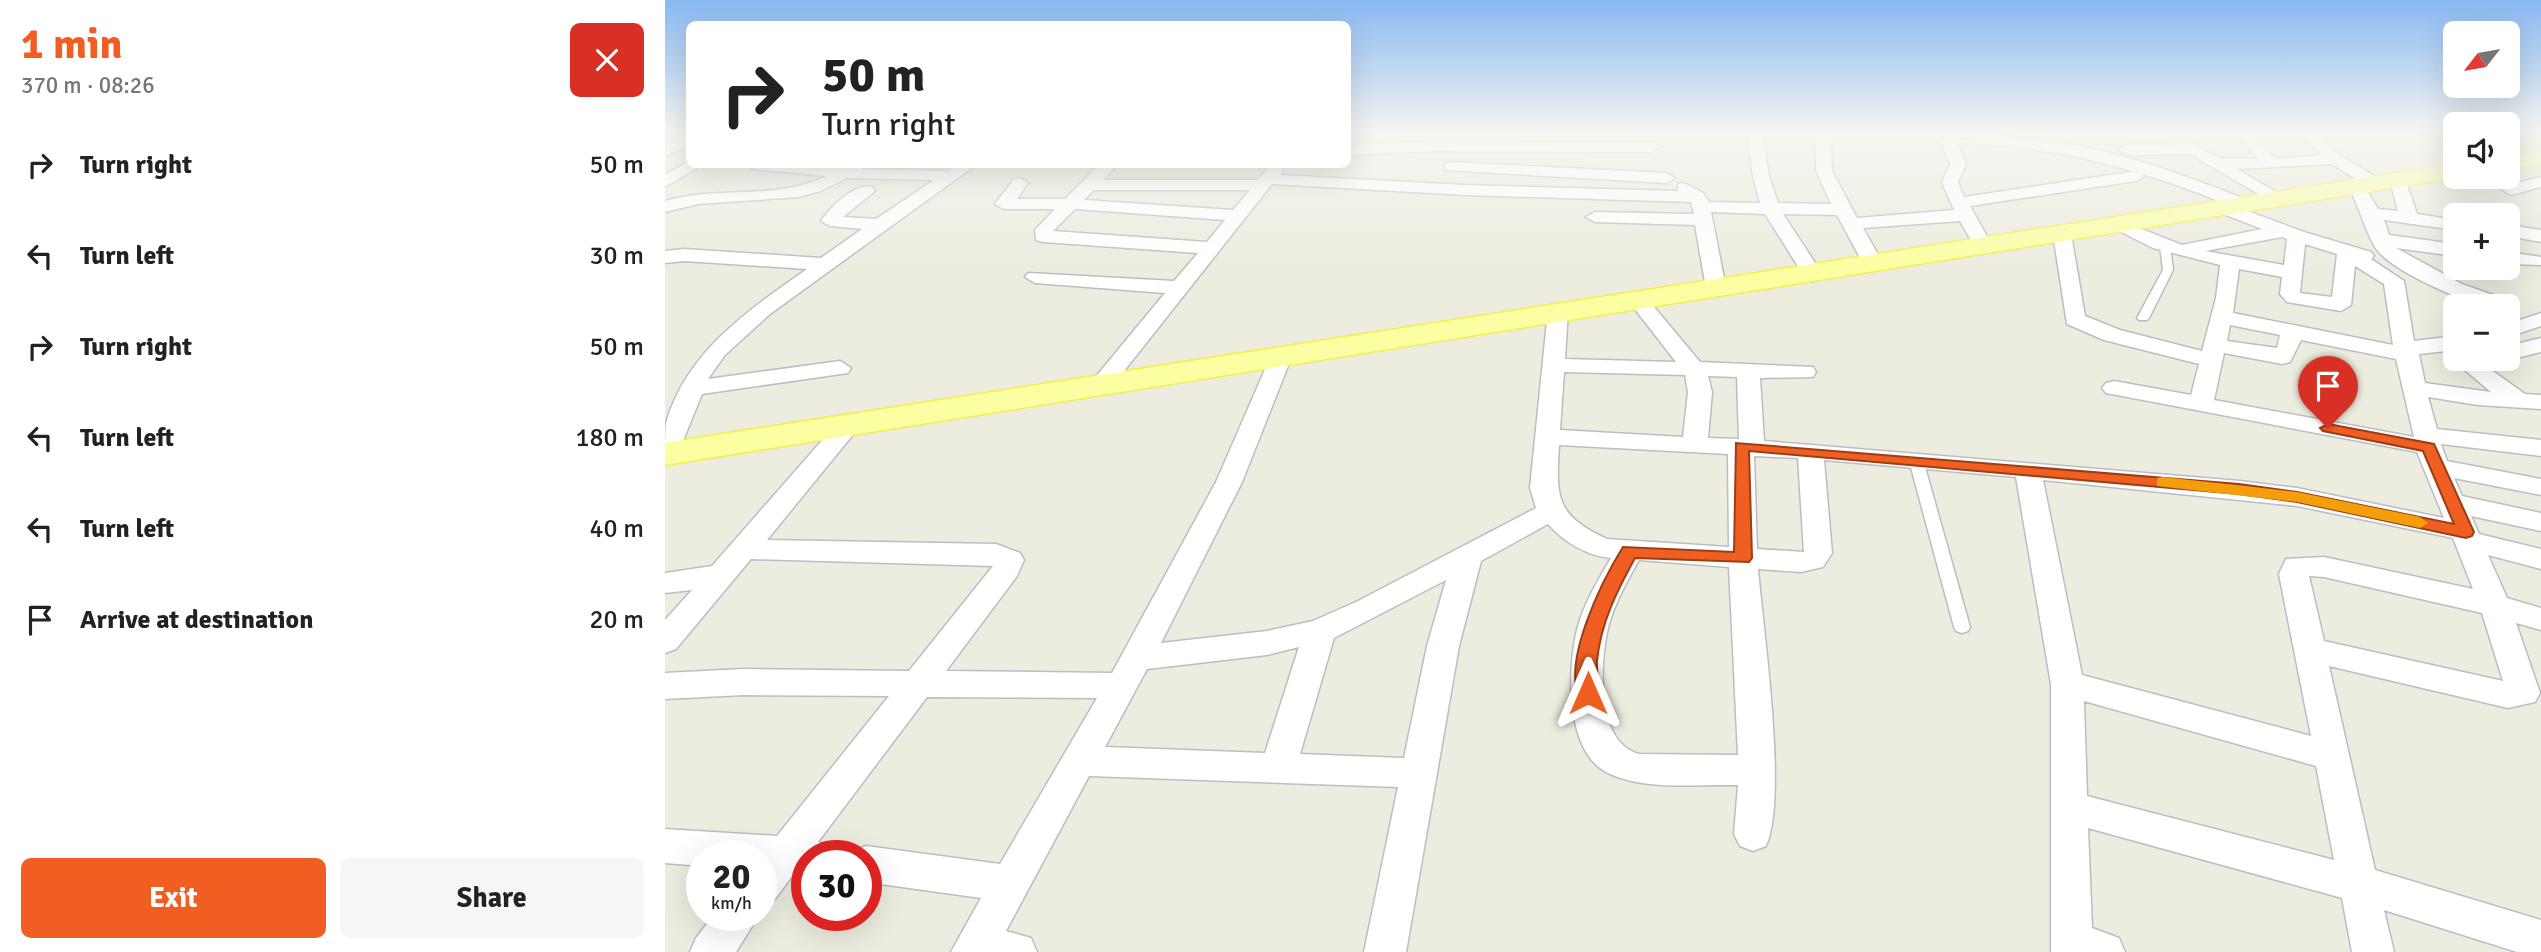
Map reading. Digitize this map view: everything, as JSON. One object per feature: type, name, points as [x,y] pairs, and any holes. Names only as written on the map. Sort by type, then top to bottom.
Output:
[{"type":"main road","points":[[665,454],[1558,311],[1813,275],[2277,200],[2375,191],[2429,177]]},
{"type":"street","points":[[665,207],[705,198],[798,193],[832,177]]},
{"type":"street","points":[[665,454],[707,362],[717,350],[763,310],[949,177]]},
{"type":"street","points":[[1098,177],[1044,230],[1043,236],[1213,248]]},
{"type":"street","points":[[1166,185],[1172,177]]},
{"type":"street","points":[[1092,185],[1166,185],[1254,177]]},
{"type":"street","points":[[1101,385],[1270,177]]},
{"type":"street","points":[[1292,177],[1701,208],[1771,209],[1845,217],[1961,209],[2128,177]]},
{"type":"street","points":[[1656,177],[1667,178],[1701,208],[1716,288]]},
{"type":"street","points":[[1761,177],[1771,209],[1813,275]]},
{"type":"street","points":[[1827,177],[1845,217],[1874,265]]},
{"type":"street","points":[[1950,177],[1961,209],[1984,247]]},
{"type":"street","points":[[2140,177],[2347,253],[2394,281],[2399,326],[2430,450],[2495,605],[2523,690],[2520,696],[2310,650]]},
{"type":"street","points":[[2174,177],[2229,208]]},
{"type":"street","points":[[2241,177],[2277,200]]},
{"type":"street","points":[[2301,177],[2310,182]]},
{"type":"street","points":[[2358,177],[2409,218],[2443,223]]},
{"type":"street","points":[[2511,190],[2541,182]]},
{"type":"street","points":[[1020,183],[1004,204],[1073,204],[1238,216]]},
{"type":"street","points":[[866,191],[830,221],[879,225]]},
{"type":"street","points":[[2375,191],[2409,218]]},
{"type":"street","points":[[2375,191],[2382,240],[2394,257]]},
{"type":"street","points":[[665,192],[705,198]]},
{"type":"street","points":[[1595,217],[1701,208]]},
{"type":"street","points":[[2117,226],[2171,248],[2293,273]]},
{"type":"street","points":[[2171,248],[2289,233]]},
{"type":"street","points":[[2289,233],[2293,273],[2290,294],[2294,298],[2341,305],[2347,253]]},
{"type":"street","points":[[2520,233],[2541,236]]},
{"type":"street","points":[[2062,234],[2075,319],[2112,335],[2213,353],[2282,357],[2288,349],[2291,331]]},
{"type":"street","points":[[2382,240],[2443,248]]},
{"type":"street","points":[[2347,253],[2394,257],[2446,284],[2473,294]]},
{"type":"street","points":[[665,257],[684,255],[825,264]]},
{"type":"street","points":[[2520,259],[2534,261]]},
{"type":"street","points":[[2201,404],[2222,317],[2230,261]]},
{"type":"street","points":[[1035,277],[1181,288]]},
{"type":"street","points":[[1637,299],[1695,371],[1700,392],[1695,442]]},
{"type":"street","points":[[2520,308],[2541,309]]},
{"type":"street","points":[[1558,311],[1543,488],[1551,511],[1583,539],[1602,548],[1629,551],[1801,562],[1816,557],[1810,451]]},
{"type":"street","points":[[2520,312],[2541,319]]},
{"type":"street","points":[[2222,317],[2407,352],[2443,345]]},
{"type":"street","points":[[2520,327],[2541,319]]},
{"type":"street","points":[[2520,350],[2541,345]]},
{"type":"street","points":[[1017,952],[974,949],[1130,672],[1229,482],[1281,356]]},
{"type":"street","points":[[1554,366],[1805,372]]},
{"type":"street","points":[[694,388],[841,368]]},
{"type":"street","points":[[1748,371],[1743,558],[1757,770],[1753,834]]},
{"type":"street","points":[[2479,371],[2530,401]]},
{"type":"street","points":[[2114,388],[2430,450],[2541,487]]},
{"type":"street","points":[[2414,388],[2530,401]]},
{"type":"street","points":[[665,641],[848,426]]},
{"type":"street","points":[[1549,436],[1747,446],[2269,492],[2467,537],[2541,559]]},
{"type":"street","points":[[2430,450],[2541,448]]},
{"type":"street","points":[[2028,470],[2067,684],[2069,807],[2083,949]]},
{"type":"street","points":[[2453,503],[2541,522]]},
{"type":"street","points":[[665,686],[743,682],[916,683],[1130,672],[1320,631],[1369,609],[1551,511]]},
{"type":"street","points":[[745,549],[996,554],[1007,558],[1007,569],[916,683],[808,840]]},
{"type":"street","points":[[1629,551],[1598,610],[1587,661],[1592,723],[1599,741],[1610,755],[1623,765],[1639,769],[1757,770]]},
{"type":"street","points":[[1385,952],[1443,646],[1468,555]]},
{"type":"street","points":[[2373,952],[2294,574],[2296,566],[2300,564],[2324,567],[2495,605],[2541,619]]},
{"type":"street","points":[[665,583],[723,575]]},
{"type":"street","points":[[1278,767],[1320,631]]},
{"type":"street","points":[[2067,684],[2332,756]]},
{"type":"street","points":[[1080,761],[1417,773]]},
{"type":"street","points":[[2069,807],[2358,884],[2541,940]]},
{"type":"street","points":[[665,846],[791,854]]},
{"type":"street","points":[[777,872],[791,860]]},
{"type":"street","points":[[882,866],[1011,884]]},
{"type":"street","points":[[711,952],[727,931]]},
{"type":"lane","points":[[2143,318],[2168,270],[2171,248]]},
{"type":"lane","points":[[1916,460],[1962,627]]},
{"type":"slow traffic","points":[[2163,482],[2297,497],[2420,523]]},
{"type":"route","points":[[1588,693],[1587,661],[1598,610],[1629,551],[1743,558],[1741,446],[2239,489],[2297,497],[2466,532],[2429,447],[2328,428]]}]
